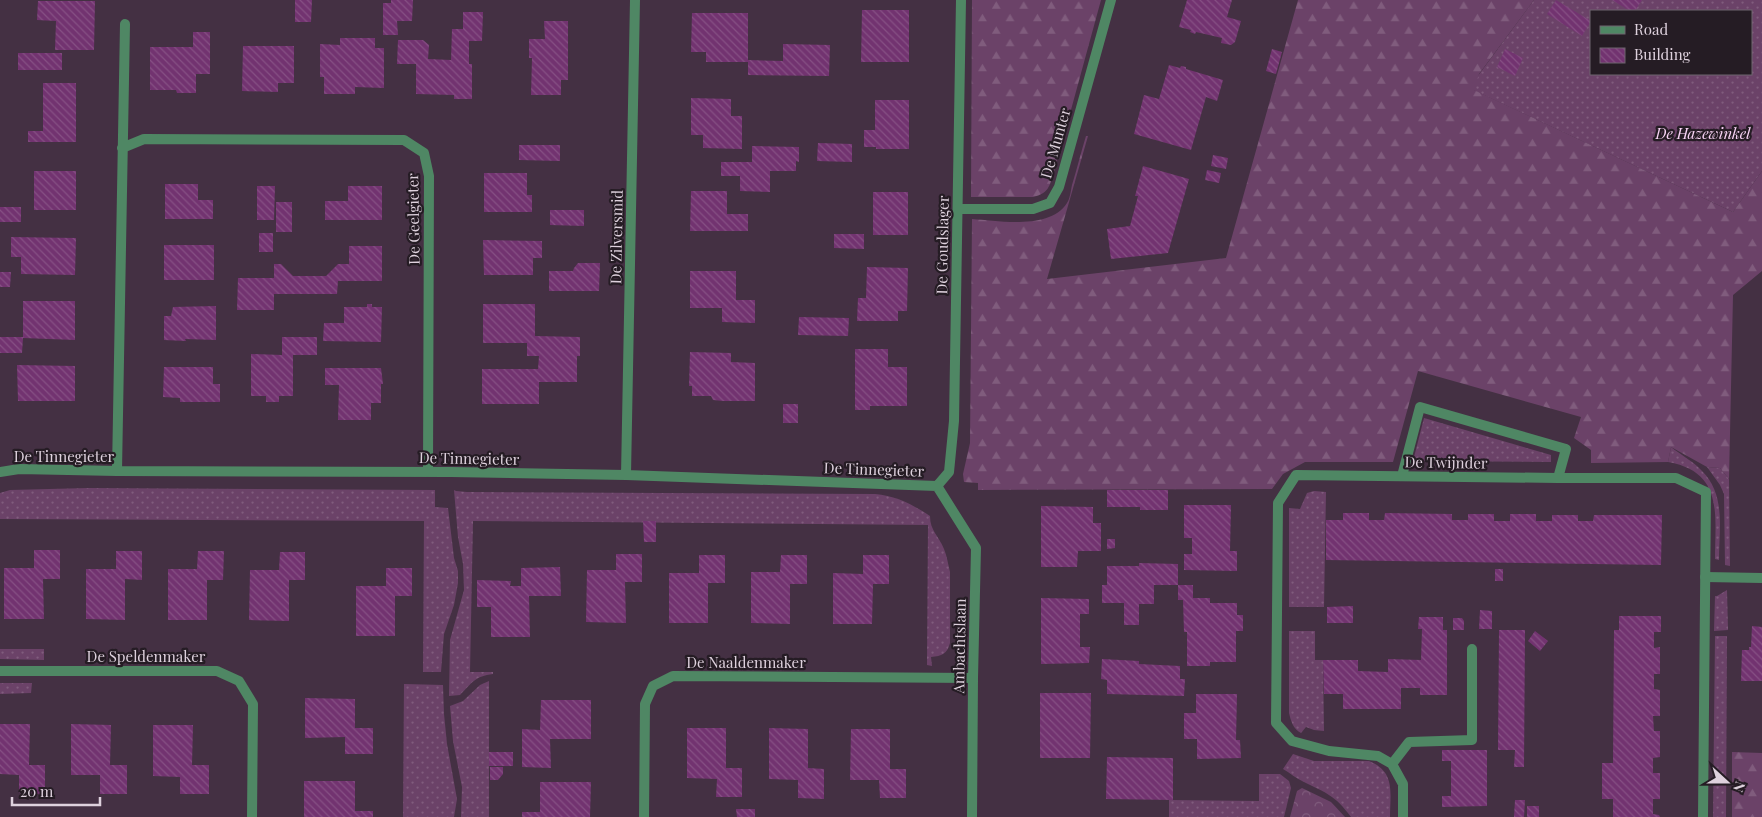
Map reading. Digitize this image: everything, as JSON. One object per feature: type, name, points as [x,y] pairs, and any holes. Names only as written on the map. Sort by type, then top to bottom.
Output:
[{"type":"street","name":"De Zilversmid","points":[[626,475],[635,0]]},
{"type":"street","name":"De Goudslager","points":[[937,486],[949,472],[954,421],[961,0]]},
{"type":"street","name":"De Munter","points":[[958,209],[1033,209],[1050,203],[1059,187],[1111,0]]},
{"type":"street","points":[[117,471],[124,24]]},
{"type":"street","name":"De Geelgieter","points":[[122,148],[144,139],[404,140],[424,153],[429,176],[428,472]]},
{"type":"street","points":[[1402,476],[1420,407],[1566,449],[1558,478]]},
{"type":"street","name":"De Tinnegieter","points":[[0,472],[19,469],[428,472],[626,475],[937,486]]},
{"type":"street","name":"De Twijnder","points":[[1392,764],[1378,756],[1329,751],[1292,741],[1276,723],[1278,503],[1296,475],[1676,478],[1706,492],[1703,817]]},
{"type":"street","name":"Ambachtslaan","points":[[937,486],[976,548],[972,817]]},
{"type":"street","points":[[1705,577],[1762,578]]},
{"type":"street","points":[[1403,817],[1403,784],[1392,764],[1409,742],[1472,740],[1472,649]]},
{"type":"street","name":"De Speldenmaker","points":[[0,671],[217,671],[239,681],[253,704],[252,817]]},
{"type":"street","name":"De Naaldenmaker","points":[[644,817],[645,704],[653,686],[673,676],[973,678]]},
{"type":"green space","points":[[972,0],[1101,0],[1051,182],[1048,189],[1042,194],[1033,197],[971,197]]},
{"type":"green space","points":[[1298,0],[1534,0],[1479,74],[1474,90],[1733,212],[1762,171],[1762,271],[1733,295],[1729,479],[1720,468],[1707,467],[1671,447],[1668,462],[1591,463],[1591,450],[1574,438],[1581,417],[1418,371],[1393,462],[1305,462],[1283,474],[1272,489],[978,490],[978,483],[964,482],[963,474],[970,443],[972,219],[1023,222],[1049,217],[1059,212],[1069,199],[1084,142],[1086,136],[1088,136],[1047,279],[1226,258]]},
{"type":"green space","name":"De Hazewinkel","points":[[1534,0],[1762,0],[1762,171],[1733,212],[1469,88]]},
{"type":"green space","points":[[1424,418],[1551,455],[1551,462],[1413,461]]},
{"type":"green space","points":[[1671,447],[1699,468],[1710,480],[1715,491],[1720,512],[1719,560],[1715,559],[1715,512],[1707,485],[1699,475],[1686,467],[1668,462]]},
{"type":"green space","points":[[1707,467],[1720,468],[1729,479],[1730,566],[1725,565],[1724,494]]},
{"type":"green space","points":[[89,488],[435,490],[435,507],[448,508],[454,558],[458,571],[454,605],[444,634],[441,672],[423,672],[424,521],[0,519],[0,493],[10,490]]},
{"type":"green space","points":[[454,490],[467,492],[875,494],[897,499],[910,504],[930,516],[933,530],[945,552],[950,572],[950,643],[944,654],[931,657],[932,666],[927,665],[928,525],[473,521],[470,672],[493,672],[493,674],[478,678],[460,695],[449,696],[450,640],[464,590],[463,564],[458,537]]},
{"type":"green space","points":[[1314,491],[1326,492],[1324,607],[1289,607],[1289,508],[1300,509],[1307,493]]},
{"type":"green space","points":[[1727,590],[1728,630],[1714,631],[1715,596]]},
{"type":"green space","points":[[1289,631],[1315,631],[1315,660],[1323,660],[1324,731],[1306,727],[1301,733],[1294,727],[1292,722],[1289,713]]},
{"type":"green space","points":[[1715,636],[1727,636],[1726,817],[1713,817]]},
{"type":"green space","points":[[0,649],[44,649],[44,660],[0,659]]},
{"type":"green space","points":[[489,681],[489,817],[461,817],[462,787],[453,741],[450,706],[463,701],[480,685]]},
{"type":"green space","points":[[0,683],[32,683],[31,693],[0,694]]},
{"type":"green space","points":[[404,684],[443,685],[447,744],[457,799],[454,817],[403,817]]},
{"type":"green space","points":[[1732,752],[1762,753],[1762,817],[1732,817]]},
{"type":"green space","points":[[1293,754],[1314,761],[1369,761],[1378,766],[1388,777],[1390,784],[1390,817],[1351,817],[1330,795],[1283,769]]},
{"type":"green space","points":[[1259,774],[1280,774],[1289,781],[1291,788],[1284,817],[1169,817],[1169,800],[1259,801]]},
{"type":"green space","points":[[1302,788],[1331,802],[1345,817],[1290,817],[1297,791]]},
{"type":"building","points":[[295,0],[312,0],[311,22],[295,22]]},
{"type":"building","points":[[391,0],[413,0],[412,21],[397,21],[398,35],[383,35],[383,3],[391,3]]},
{"type":"building","points":[[1187,0],[1232,0],[1227,17],[1241,21],[1235,42],[1231,45],[1221,43],[1222,38],[1196,32],[1195,34],[1190,32],[1191,30],[1179,27]]},
{"type":"building","points":[[1556,0],[1590,20],[1590,23],[1582,36],[1547,14]]},
{"type":"building","points":[[1612,0],[1642,0],[1636,10],[1628,10]]},
{"type":"building","points":[[38,1],[95,1],[94,50],[55,50],[56,21],[37,20]]},
{"type":"building","points":[[862,10],[909,10],[909,62],[861,62]]},
{"type":"building","points":[[463,12],[483,12],[482,41],[469,41],[469,64],[472,64],[472,99],[454,99],[454,95],[416,94],[416,64],[397,64],[398,40],[423,40],[429,45],[428,59],[451,60],[452,29],[463,29]]},
{"type":"building","points":[[692,13],[748,13],[748,60],[783,61],[783,44],[830,45],[829,76],[748,75],[748,62],[706,62],[706,52],[691,52]]},
{"type":"building","points":[[544,21],[568,21],[568,80],[561,80],[561,95],[531,95],[532,58],[529,58],[529,39],[545,39]]},
{"type":"building","points":[[193,32],[210,32],[210,74],[196,74],[196,93],[177,93],[176,90],[150,90],[150,47],[193,47]]},
{"type":"building","points":[[340,38],[375,38],[375,48],[384,48],[384,88],[355,87],[355,94],[324,94],[324,77],[320,77],[320,44],[340,45]]},
{"type":"building","points":[[243,46],[294,46],[294,83],[278,83],[278,92],[242,91]]},
{"type":"building","points":[[1272,49],[1282,52],[1276,74],[1266,71]]},
{"type":"building","points":[[1505,49],[1523,58],[1515,76],[1497,67]]},
{"type":"building","points":[[18,53],[62,53],[62,70],[18,70]]},
{"type":"building","points":[[1169,65],[1180,68],[1181,66],[1186,67],[1186,69],[1223,80],[1217,101],[1206,97],[1191,150],[1134,134],[1144,95],[1159,99]]},
{"type":"building","points":[[43,83],[76,83],[76,142],[28,142],[28,131],[43,131]]},
{"type":"building","points":[[691,98],[731,99],[731,116],[742,116],[742,149],[703,148],[703,135],[691,135]]},
{"type":"building","points":[[875,100],[909,100],[909,149],[864,147],[864,130],[875,130]]},
{"type":"building","points":[[818,143],[852,144],[852,162],[817,161]]},
{"type":"building","points":[[519,145],[560,145],[560,161],[519,160]]},
{"type":"building","points":[[752,146],[799,147],[799,162],[796,161],[796,171],[770,171],[770,192],[740,191],[740,176],[721,176],[721,162],[752,162]]},
{"type":"building","points":[[1213,155],[1228,158],[1226,169],[1211,166]]},
{"type":"building","points":[[1143,166],[1189,179],[1168,253],[1111,259],[1107,229],[1130,226]]},
{"type":"building","points":[[1207,170],[1221,173],[1219,183],[1205,180]]},
{"type":"building","points":[[34,171],[76,171],[76,210],[34,210]]},
{"type":"building","points":[[484,173],[527,173],[527,195],[532,195],[532,212],[484,212]]},
{"type":"building","points":[[165,184],[198,184],[198,200],[213,200],[213,219],[165,219]]},
{"type":"building","points":[[257,186],[275,186],[274,220],[257,220]]},
{"type":"building","points":[[348,186],[382,186],[382,220],[325,220],[325,201],[348,201]]},
{"type":"building","points":[[691,191],[727,191],[727,214],[748,214],[748,231],[690,231]]},
{"type":"building","points":[[873,192],[908,192],[908,235],[873,235]]},
{"type":"building","points":[[276,202],[292,202],[292,232],[276,232]]},
{"type":"building","points":[[0,207],[21,207],[21,222],[0,222]]},
{"type":"building","points":[[550,210],[584,210],[584,226],[550,225]]},
{"type":"building","points":[[259,233],[273,233],[273,252],[259,252]]},
{"type":"building","points":[[834,234],[864,234],[864,249],[834,248]]},
{"type":"building","points":[[11,237],[76,238],[75,275],[21,274],[21,257],[11,257]]},
{"type":"building","points":[[483,240],[542,241],[542,258],[533,258],[533,275],[484,275]]},
{"type":"building","points":[[164,245],[214,245],[214,280],[164,280]]},
{"type":"building","points":[[349,246],[382,246],[382,281],[338,281],[337,294],[274,294],[274,310],[237,310],[238,278],[274,278],[274,264],[281,264],[293,276],[326,276],[338,264],[349,264]]},
{"type":"building","points":[[578,263],[600,263],[599,291],[549,291],[549,271],[573,271]]},
{"type":"building","points":[[867,267],[908,268],[907,311],[898,311],[898,321],[857,321],[858,298],[866,298]]},
{"type":"building","points":[[690,271],[736,271],[736,300],[755,300],[755,323],[722,322],[722,308],[690,308]]},
{"type":"building","points":[[0,272],[11,272],[10,287],[0,287]]},
{"type":"building","points":[[23,301],[75,301],[75,340],[23,338],[22,353],[0,353],[0,337],[23,337]]},
{"type":"building","points":[[367,304],[372,304],[372,307],[382,307],[381,342],[323,341],[324,323],[344,323],[344,307],[367,307]]},
{"type":"building","points":[[483,304],[535,304],[535,336],[580,337],[580,356],[577,356],[577,382],[539,382],[539,404],[482,404],[482,369],[538,369],[539,356],[527,356],[527,343],[483,343]]},
{"type":"building","points":[[216,306],[216,340],[164,340],[164,316],[171,316],[173,307]]},
{"type":"building","points":[[799,317],[849,318],[848,336],[798,335]]},
{"type":"building","points":[[282,337],[317,337],[317,355],[293,355],[293,396],[279,396],[279,402],[266,402],[266,396],[251,396],[251,354],[282,355]]},
{"type":"building","points":[[855,349],[888,349],[888,367],[907,367],[907,406],[870,406],[870,410],[855,410]]},
{"type":"building","points":[[690,352],[731,353],[731,362],[755,363],[755,401],[723,401],[713,400],[711,396],[692,396],[692,386],[689,386]]},
{"type":"building","points":[[17,365],[75,366],[75,401],[18,401]]},
{"type":"building","points":[[164,367],[213,367],[213,384],[220,384],[220,402],[180,402],[180,398],[163,397]]},
{"type":"building","points":[[325,368],[381,368],[383,384],[381,384],[381,403],[371,403],[371,420],[338,420],[339,385],[325,385]]},
{"type":"building","points":[[783,404],[798,404],[798,423],[783,423]]},
{"type":"building","points":[[1107,490],[1168,490],[1168,510],[1140,510],[1140,507],[1107,507]]},
{"type":"building","points":[[1184,505],[1231,505],[1230,551],[1237,551],[1237,571],[1184,570],[1184,554],[1192,554],[1192,538],[1184,538]]},
{"type":"building","points":[[1041,506],[1093,507],[1093,523],[1101,523],[1101,551],[1078,551],[1077,567],[1041,567]]},
{"type":"building","points":[[1343,513],[1369,513],[1369,520],[1384,520],[1385,513],[1452,514],[1452,520],[1468,520],[1468,514],[1494,514],[1494,521],[1510,521],[1510,514],[1536,514],[1536,521],[1552,521],[1552,515],[1578,515],[1578,521],[1593,521],[1594,515],[1662,515],[1661,565],[1326,560],[1326,520],[1343,520]]},
{"type":"building","points":[[643,521],[656,521],[656,542],[644,542]]},
{"type":"building","points":[[1107,539],[1115,539],[1115,548],[1107,549]]},
{"type":"building","points":[[34,550],[60,550],[60,579],[43,579],[44,619],[4,619],[4,568],[34,568]]},
{"type":"building","points":[[116,551],[142,551],[142,580],[125,579],[125,620],[86,619],[86,569],[116,569]]},
{"type":"building","points":[[198,551],[224,551],[223,580],[207,580],[207,620],[168,620],[168,569],[197,569]]},
{"type":"building","points":[[280,552],[305,552],[305,580],[289,580],[289,621],[249,620],[250,570],[279,570]]},
{"type":"building","points":[[616,554],[642,554],[642,582],[625,582],[626,623],[586,622],[587,570],[616,570]]},
{"type":"building","points":[[699,555],[725,555],[725,583],[708,583],[708,623],[669,623],[669,573],[699,573]]},
{"type":"building","points":[[781,555],[807,555],[807,584],[790,584],[790,624],[751,623],[751,572],[780,572]]},
{"type":"building","points":[[863,555],[889,555],[889,584],[873,584],[872,624],[833,624],[833,573],[863,574]]},
{"type":"building","points":[[1139,563],[1178,564],[1178,585],[1154,585],[1154,604],[1139,604],[1139,625],[1124,625],[1124,603],[1102,603],[1102,585],[1107,585],[1107,566],[1139,566]]},
{"type":"building","points":[[560,567],[561,596],[529,596],[530,637],[491,637],[491,607],[477,607],[477,580],[511,581],[510,586],[521,586],[521,568]]},
{"type":"building","points":[[386,568],[412,568],[412,596],[395,596],[395,636],[356,636],[356,586],[386,586]]},
{"type":"building","points":[[1495,569],[1503,569],[1503,581],[1495,581]]},
{"type":"building","points":[[1178,585],[1193,585],[1193,598],[1210,598],[1210,603],[1237,603],[1237,615],[1243,615],[1243,631],[1236,631],[1236,662],[1210,662],[1210,666],[1187,666],[1187,632],[1184,632],[1183,600],[1178,600]]},
{"type":"building","points":[[1041,598],[1089,599],[1089,614],[1080,614],[1080,647],[1090,647],[1089,663],[1041,664]]},
{"type":"building","points":[[1353,606],[1353,623],[1327,623],[1327,607]]},
{"type":"building","points":[[1480,610],[1492,611],[1492,629],[1479,629]]},
{"type":"building","points":[[1619,616],[1661,616],[1661,632],[1654,632],[1654,648],[1660,647],[1660,674],[1654,674],[1654,689],[1660,690],[1660,716],[1653,716],[1654,731],[1660,731],[1660,757],[1653,758],[1653,773],[1660,773],[1660,799],[1653,799],[1653,814],[1660,817],[1613,817],[1613,799],[1602,799],[1602,763],[1613,763],[1614,630],[1619,630]]},
{"type":"building","points":[[1419,617],[1443,617],[1443,630],[1447,630],[1447,695],[1420,695],[1420,688],[1401,688],[1401,709],[1343,709],[1343,694],[1324,694],[1323,660],[1358,660],[1358,671],[1388,672],[1388,659],[1421,660],[1422,629],[1418,629]]},
{"type":"building","points":[[1453,618],[1462,618],[1464,630],[1453,630]]},
{"type":"building","points":[[1752,626],[1762,627],[1762,681],[1741,681],[1742,650],[1749,650],[1749,647],[1751,647]]},
{"type":"building","points":[[1499,630],[1525,630],[1524,767],[1514,767],[1515,750],[1498,750]]},
{"type":"building","points":[[1535,631],[1548,641],[1540,651],[1528,641]]},
{"type":"building","points":[[1102,659],[1139,661],[1139,664],[1180,666],[1180,679],[1185,679],[1184,696],[1107,694],[1107,680],[1101,679]]},
{"type":"building","points":[[1040,693],[1091,693],[1090,758],[1040,758]]},
{"type":"building","points":[[1196,694],[1237,694],[1236,740],[1240,740],[1241,758],[1197,759],[1197,739],[1184,739],[1184,713],[1196,713]]},
{"type":"building","points":[[305,698],[355,699],[355,728],[373,728],[373,754],[345,754],[345,737],[305,738]]},
{"type":"building","points":[[541,700],[591,700],[591,739],[550,739],[551,768],[522,767],[522,729],[540,730]]},
{"type":"building","points":[[0,724],[30,724],[29,765],[45,765],[45,794],[19,793],[19,775],[0,774]]},
{"type":"building","points":[[71,724],[111,725],[110,765],[127,765],[127,794],[100,794],[100,775],[71,775]]},
{"type":"building","points":[[153,725],[193,725],[192,765],[209,765],[209,794],[180,794],[180,777],[153,776]]},
{"type":"building","points":[[687,728],[726,728],[726,768],[742,768],[742,797],[716,797],[717,779],[687,778]]},
{"type":"building","points":[[769,728],[808,729],[808,768],[824,769],[824,799],[798,798],[798,780],[769,779]]},
{"type":"building","points":[[851,729],[890,729],[890,769],[906,769],[906,798],[880,798],[879,780],[850,780]]},
{"type":"building","points":[[1442,750],[1487,750],[1487,806],[1442,807],[1442,796],[1451,796],[1451,761],[1442,761]]},
{"type":"building","points":[[489,752],[513,752],[513,766],[489,766]]},
{"type":"building","points":[[1107,757],[1173,758],[1173,800],[1106,799]]},
{"type":"building","points":[[490,767],[503,767],[503,774],[498,780],[490,780]]},
{"type":"building","points":[[304,781],[355,781],[355,811],[373,811],[373,817],[304,817]]},
{"type":"building","points":[[540,782],[591,782],[590,817],[522,817],[522,812],[540,812]]},
{"type":"building","points":[[1515,800],[1525,800],[1524,817],[1514,817]]},
{"type":"building","points":[[1527,806],[1539,806],[1539,817],[1527,817]]},
{"type":"building","points":[[736,809],[755,809],[755,817],[737,817]]}]
